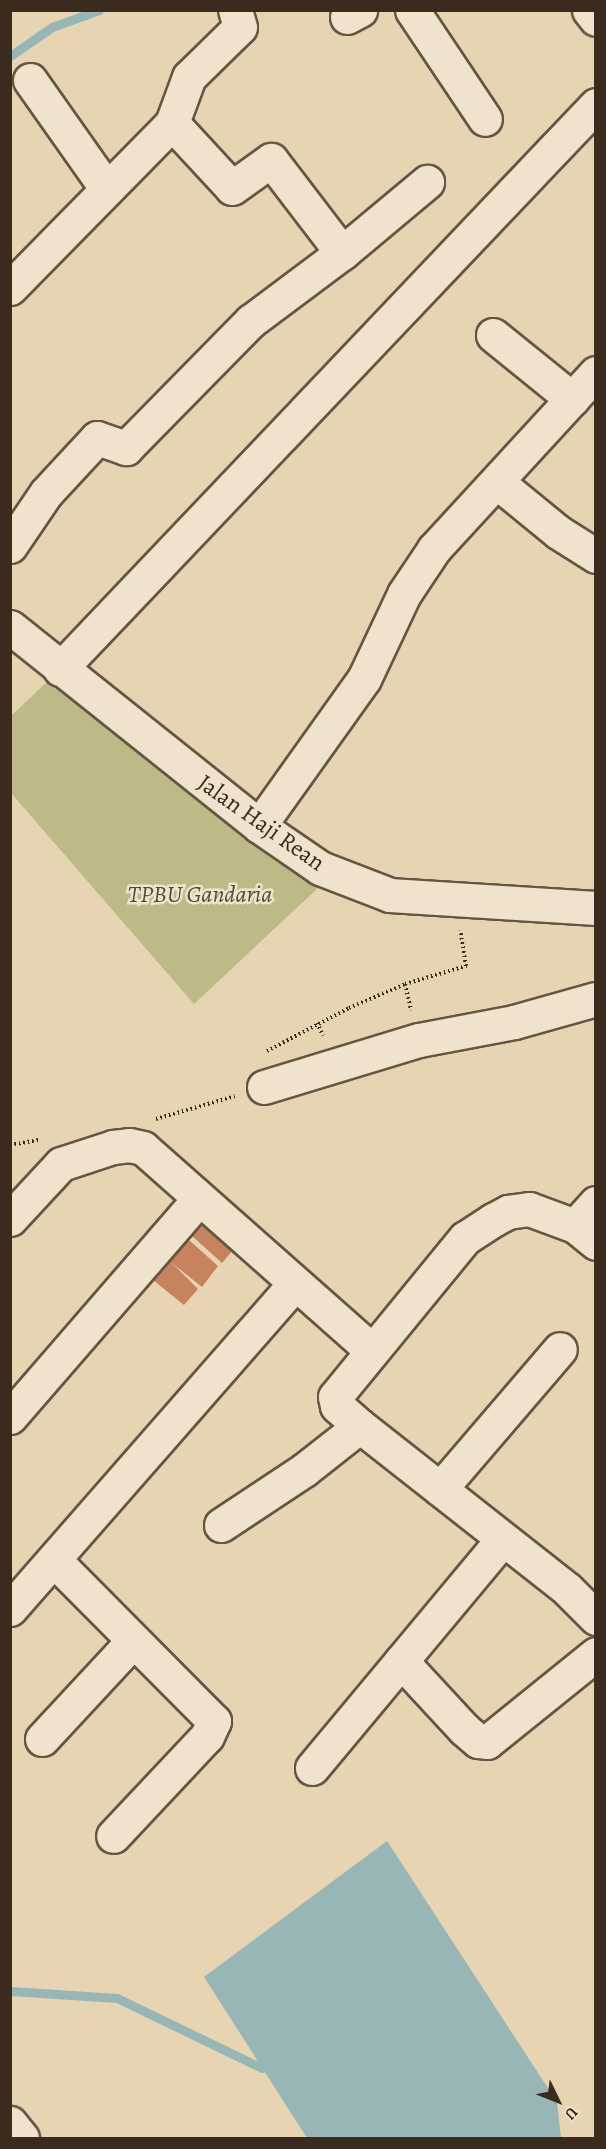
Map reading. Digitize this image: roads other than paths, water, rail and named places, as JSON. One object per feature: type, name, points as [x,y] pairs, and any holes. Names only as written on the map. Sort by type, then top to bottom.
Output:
[{"type":"street","points":[[10,288],[172,123],[189,77],[240,27],[235,10]]},
{"type":"street","points":[[412,10],[485,119]]},
{"type":"street","points":[[589,10],[596,19]]},
{"type":"street","points":[[30,80],[107,189]]},
{"type":"street","points":[[60,669],[596,105]]},
{"type":"street","points":[[172,123],[232,188],[271,160],[342,253]]},
{"type":"street","points":[[10,546],[46,492],[97,438],[126,448],[251,321],[300,282],[342,253],[427,182]]},
{"type":"street","points":[[493,335],[572,399]]},
{"type":"street","points":[[259,826],[364,679],[404,594],[434,549],[596,373]]},
{"type":"street","points":[[497,482],[558,532],[596,556]]},
{"type":"street","name":"Jalan Haji Rean","points":[[10,627],[259,826],[320,868],[390,895],[596,908]]},
{"type":"street","points":[[251,1082],[419,1040],[514,1022],[596,999]]},
{"type":"street","points":[[10,1219],[48,1175],[62,1164],[113,1147],[129,1145],[143,1148],[371,1350]]},
{"type":"street","points":[[10,1417],[199,1199]]},
{"type":"street","points":[[589,1224],[529,1209],[508,1212],[465,1239],[371,1350],[334,1398],[337,1406],[360,1426],[567,1589],[596,1618]]},
{"type":"street","points":[[13,1603],[54,1560],[295,1284]]},
{"type":"street","points":[[440,1489],[560,1349]]},
{"type":"street","points":[[221,1525],[304,1470],[360,1426]]},
{"type":"street","points":[[312,1768],[502,1540]]},
{"type":"street","points":[[54,1560],[211,1716],[214,1725],[207,1736],[113,1836]]},
{"type":"street","points":[[42,1739],[133,1641]]},
{"type":"street","points":[[401,1661],[464,1729],[478,1741],[487,1742],[596,1654]]},
{"type":"street","points":[[10,2123],[22,2139]]},
{"type":"water","points":[[387,1841],[557,2102],[561,2138],[307,2138],[204,1977]]},
{"type":"waterway","points":[[10,56],[52,27],[99,10]]},
{"type":"waterway","points":[[10,1991],[117,1998],[262,2068]]},
{"type":"park label","name":"TPBU Gandaria","points":[[200,895]]}]
